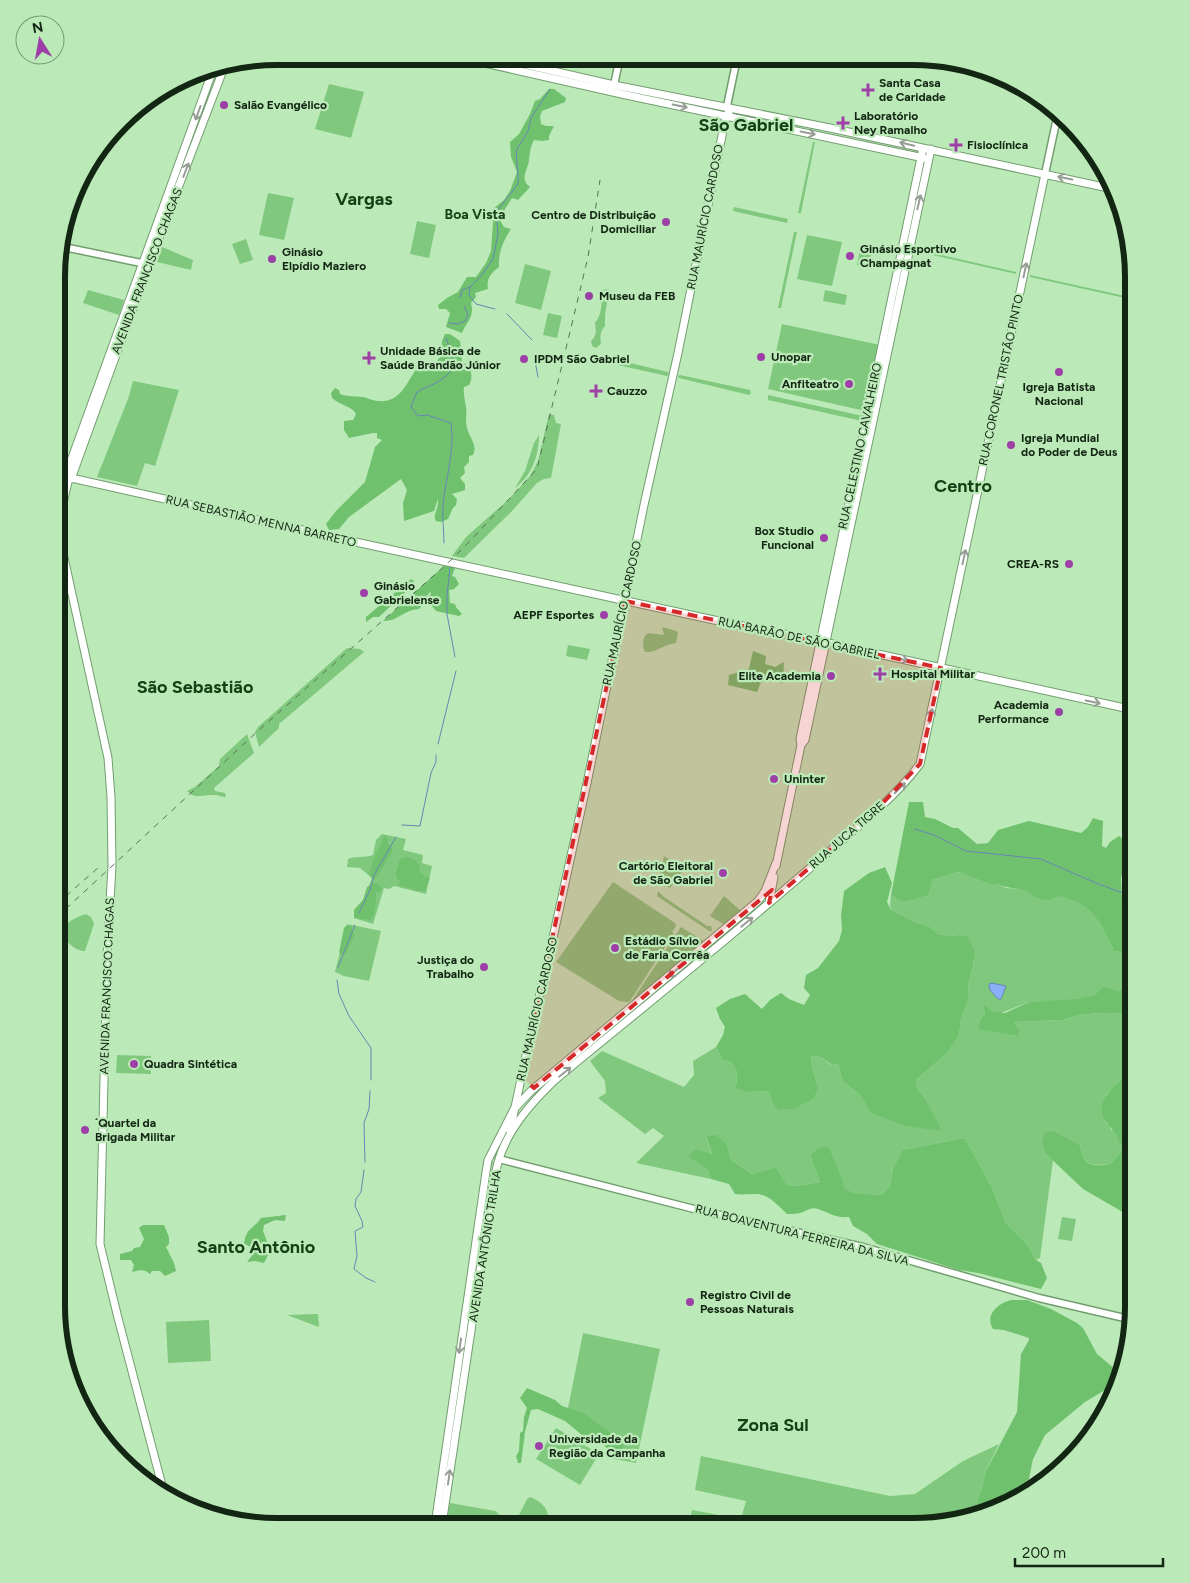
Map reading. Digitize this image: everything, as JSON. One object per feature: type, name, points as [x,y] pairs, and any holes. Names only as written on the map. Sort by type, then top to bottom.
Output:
[{"type":"main road","points":[[498,65],[614,88],[636,88],[727,106],[1104,186]]},
{"type":"main road","points":[[523,65],[614,88],[634,97],[925,158]]},
{"type":"main road","name":"AVENIDA FRANCISCO CHAGAS","points":[[66,477],[146,264],[222,72]]},
{"type":"main road","name":"AVENIDA FRANCISCO CHAGAS","points":[[146,264],[211,75]]},
{"type":"main road","points":[[634,97],[636,88]]},
{"type":"main road","name":"RUA MAURÍCIO CARDOSO","points":[[514,1109],[533,1022],[548,965],[587,783],[680,344],[726,116],[723,111],[727,106]]},
{"type":"main road","points":[[770,125],[772,116]]},
{"type":"main road","name":"RUA CELESTINO CAVALHEIRO","points":[[769,903],[801,745],[800,739],[927,149]]},
{"type":"main road","name":"RUA CORONEL TRISTÃO PINTO","points":[[920,764],[1045,174]]},
{"type":"main road","name":"RUA SEBASTIÃO MENNA BARRETO","points":[[66,477],[464,566]]},
{"type":"main road","name":"AVENIDA FRANCISCO CHAGAS","points":[[65,562],[108,758],[111,797],[112,862],[107,957],[100,1244],[162,1484]]},
{"type":"main road","name":"RUA BARÃO DE SÃO GABRIEL","points":[[464,566],[1125,708]]},
{"type":"main road","name":"RUA JUCA TIGRE","points":[[769,903],[877,809],[910,778],[920,764]]},
{"type":"main road","name":"RUA CELESTINO CAVALHEIRO","points":[[744,912],[758,901],[765,890],[776,863]]},
{"type":"main road","name":"AVENIDA ANTÔNIO TRILHA","points":[[443,1518],[492,1190],[499,1159],[510,1134],[526,1110],[555,1080],[769,903]]},
{"type":"main road","name":"AVENIDA ANTÔNIO TRILHA","points":[[436,1518],[488,1160],[514,1109],[534,1088],[744,912]]},
{"type":"main road","points":[[522,1078],[541,1094]]},
{"type":"main road","points":[[510,1134],[514,1109]]},
{"type":"street","points":[[614,88],[618,65]]},
{"type":"street","name":"RUA MAURÍCIO CARDOSO","points":[[727,106],[736,65]]},
{"type":"street","name":"RUA CORONEL TRISTÃO PINTO","points":[[1045,174],[1056,121]]},
{"type":"street","points":[[67,248],[146,264]]},
{"type":"street","name":"RUA BOAVENTURA FERREIRA DA SILVA","points":[[499,1159],[698,1210],[859,1246],[1039,1298],[1125,1318]]},
{"type":"highlighted area","points":[[625,601],[941,668],[920,764],[877,809],[769,903],[772,890],[534,1088],[522,1078]]},
{"type":"green space","points":[[329,84],[364,92],[351,138],[315,129]]},
{"type":"green space","points":[[549,89],[554,89],[566,98],[565,102],[542,111],[540,116],[541,124],[554,126],[549,140],[534,140],[530,150],[525,181],[530,187],[518,200],[512,198],[505,209],[501,222],[504,227],[511,229],[502,247],[499,267],[490,276],[488,289],[475,293],[476,297],[471,303],[471,316],[462,333],[446,327],[450,313],[446,309],[439,309],[438,305],[458,292],[467,277],[476,277],[486,263],[491,251],[494,208],[504,200],[510,191],[517,172],[511,157],[510,142],[519,134],[535,101],[540,99]]},
{"type":"green space","points":[[813,142],[815,142],[801,213],[798,213]]},
{"type":"green space","points":[[268,193],[294,198],[284,240],[259,235]]},
{"type":"green space","points":[[734,207],[788,219],[787,223],[733,211]]},
{"type":"green space","points":[[417,221],[436,225],[429,258],[410,254]]},
{"type":"green space","points":[[794,232],[797,232],[781,308],[778,308]]},
{"type":"green space","points":[[807,235],[842,242],[832,286],[797,279]]},
{"type":"green space","points":[[246,239],[253,260],[240,264],[232,244]]},
{"type":"green space","points":[[861,246],[873,248],[868,268],[857,265]]},
{"type":"green space","points":[[162,247],[193,260],[191,270],[157,262]]},
{"type":"green space","points":[[915,249],[1016,272],[1016,274],[915,251]]},
{"type":"green space","points":[[525,264],[551,271],[541,310],[515,303]]},
{"type":"green space","points":[[1030,275],[1125,296],[1125,298],[1030,277]]},
{"type":"green space","points":[[88,290],[124,300],[119,315],[83,303]]},
{"type":"green space","points":[[610,290],[611,294],[606,305],[605,326],[601,334],[601,344],[596,348],[592,346],[591,341],[595,335],[595,323],[602,304],[602,291]]},
{"type":"green space","points":[[825,290],[847,295],[845,305],[823,301]]},
{"type":"green space","points":[[548,313],[562,316],[557,338],[543,335]]},
{"type":"green space","points":[[782,324],[880,345],[865,411],[768,389]]},
{"type":"green space","points":[[445,334],[450,334],[460,341],[462,362],[468,366],[471,372],[471,382],[464,387],[464,392],[466,425],[474,444],[473,455],[469,456],[469,462],[464,467],[465,473],[460,478],[465,484],[465,490],[452,494],[457,499],[456,505],[448,519],[441,522],[435,519],[438,499],[434,511],[404,521],[403,503],[407,490],[401,479],[349,517],[339,529],[329,530],[326,524],[336,511],[365,482],[375,447],[382,440],[377,438],[377,433],[349,438],[344,430],[344,421],[353,420],[356,414],[352,409],[332,398],[331,393],[335,388],[339,390],[340,394],[346,396],[363,397],[376,401],[391,399],[401,392],[417,369],[429,370],[441,356],[442,341]]},
{"type":"green space","points":[[605,357],[668,372],[669,374],[667,376],[604,362],[603,359]]},
{"type":"green space","points":[[678,376],[750,390],[751,393],[749,395],[679,378]]},
{"type":"green space","points":[[133,381],[179,390],[155,466],[145,463],[137,486],[97,477],[128,399]]},
{"type":"green space","points":[[768,395],[863,416],[864,419],[862,421],[768,400]]},
{"type":"green space","points":[[549,414],[554,415],[556,423],[561,424],[551,478],[537,483],[512,511],[464,558],[452,556],[466,537],[509,499],[530,476],[538,461]]},
{"type":"green space","points":[[539,435],[538,450],[530,471],[515,488],[525,471],[534,443]]},
{"type":"green space","points":[[445,565],[455,568],[452,576],[455,577],[459,584],[454,589],[449,590],[450,603],[455,604],[462,614],[459,616],[436,611],[429,597],[430,592],[419,609],[409,611],[393,620],[383,621]]},
{"type":"green space","points":[[411,579],[414,581],[413,585],[379,617],[373,617],[366,622],[366,617]]},
{"type":"green space","points":[[662,627],[678,633],[676,643],[645,652],[643,642],[646,635],[648,633],[664,635]]},
{"type":"green space","points":[[568,645],[590,649],[587,660],[566,656]]},
{"type":"green space","points":[[347,648],[360,649],[364,652],[279,724],[279,728],[259,747],[255,732],[258,727]]},
{"type":"green space","points":[[753,651],[766,656],[765,664],[775,667],[784,662],[783,683],[772,679],[761,682],[757,692],[728,685],[729,675],[749,669]]},
{"type":"green space","points":[[247,734],[254,753],[214,788],[215,791],[225,793],[226,797],[214,795],[196,796],[187,791],[195,787],[219,766],[220,759]]},
{"type":"green space","points":[[909,802],[923,802],[925,817],[935,819],[953,828],[958,828],[977,844],[988,843],[998,830],[1029,821],[1081,833],[1088,827],[1093,818],[1103,821],[1102,846],[1106,848],[1110,842],[1119,836],[1125,841],[1125,862],[1121,878],[1122,898],[1125,898],[1125,954],[1114,951],[1094,915],[1079,903],[1070,899],[1058,896],[1049,901],[1035,898],[1027,891],[998,884],[993,885],[959,872],[932,880],[928,895],[901,902],[891,895]]},
{"type":"green space","points":[[382,834],[406,839],[403,850],[423,855],[422,863],[432,866],[426,894],[394,886],[389,889],[384,888],[373,924],[354,918],[354,910],[363,900],[372,878],[360,868],[347,867],[348,859],[373,855],[376,840]]},
{"type":"green space","points":[[385,835],[393,850],[374,880],[369,875]]},
{"type":"green space","points":[[664,856],[684,869],[670,888],[659,881]]},
{"type":"green space","points":[[408,857],[415,860],[422,874],[430,878],[425,891],[398,885],[400,881],[396,877],[396,872],[400,859]]},
{"type":"green space","points":[[885,867],[892,883],[887,902],[891,910],[917,923],[929,926],[938,934],[968,937],[975,951],[968,986],[969,998],[961,1019],[959,1036],[947,1053],[916,1080],[917,1088],[926,1100],[942,1131],[906,1126],[871,1113],[859,1094],[843,1081],[838,1064],[832,1065],[821,1057],[811,1056],[818,1087],[814,1098],[793,1109],[778,1110],[771,1100],[769,1091],[748,1092],[736,1088],[737,1072],[731,1062],[723,1060],[716,1047],[725,1027],[716,1008],[730,999],[745,994],[762,1009],[770,1000],[781,993],[789,999],[804,1005],[810,995],[804,988],[806,975],[818,968],[839,941],[842,930],[841,916],[844,891],[869,873]]},
{"type":"green space","points":[[959,872],[1006,888],[1022,889],[1031,892],[1036,898],[1049,901],[1058,895],[1070,898],[1087,908],[1094,915],[1114,951],[1125,954],[1125,986],[1118,991],[1078,1000],[1029,1002],[1001,1013],[992,1011],[983,1005],[991,1031],[1017,1036],[1013,1022],[1063,1020],[1079,1015],[1100,1013],[1119,1013],[1125,1016],[1125,1073],[1106,1095],[1104,1120],[1110,1125],[1111,1130],[1125,1138],[1125,1152],[1121,1152],[1110,1164],[1097,1165],[1089,1163],[1084,1157],[1080,1145],[1054,1131],[1046,1154],[1053,1160],[1040,1258],[1036,1260],[1026,1243],[1006,1223],[992,1188],[965,1138],[902,1150],[893,1168],[890,1186],[882,1195],[855,1193],[844,1189],[839,1170],[829,1147],[810,1155],[820,1182],[798,1186],[787,1185],[776,1169],[752,1174],[731,1160],[727,1144],[706,1137],[712,1155],[708,1170],[711,1179],[636,1163],[664,1136],[653,1128],[645,1134],[598,1098],[606,1093],[605,1081],[590,1061],[602,1051],[684,1087],[694,1075],[693,1061],[716,1047],[723,1060],[731,1062],[737,1072],[736,1085],[748,1092],[769,1091],[771,1100],[818,1087],[811,1056],[821,1057],[831,1065],[838,1064],[843,1081],[859,1094],[871,1113],[941,1131],[926,1100],[917,1088],[916,1080],[947,1053],[959,1036],[961,1019],[969,998],[968,986],[974,959],[961,935],[948,936],[938,934],[929,926],[917,923],[891,910],[890,906],[891,895],[901,902],[932,880]]},
{"type":"green space","name":"Estádio Sílvio de Faria Corrêa","points":[[613,882],[675,923],[676,926],[672,932],[674,933],[628,1002],[619,1001],[556,962]]},
{"type":"green space","points":[[377,883],[382,888],[380,892],[376,892],[375,910],[371,920],[354,918],[354,910],[363,900],[367,887]]},
{"type":"green space","points":[[658,891],[707,926],[711,926],[712,931],[709,931],[657,896]]},
{"type":"green space","points":[[724,896],[742,912],[725,925],[710,916]]},
{"type":"green space","points":[[86,914],[91,917],[94,924],[85,951],[75,948],[65,938],[65,926],[76,918]]},
{"type":"green space","points":[[347,924],[381,931],[369,981],[344,976],[335,972]]},
{"type":"green space","points":[[346,926],[351,926],[354,936],[346,953],[341,955],[339,952]]},
{"type":"green space","points":[[681,927],[705,942],[630,1004]]},
{"type":"green space","points":[[1125,986],[1125,1016],[1119,1013],[1100,1013],[1079,1015],[1063,1020],[1013,1022],[1020,1031],[1017,1036],[978,1029],[981,1019],[985,1015],[983,1004],[992,1011],[1005,1013],[1029,1002],[1078,999],[1095,995],[1103,987],[1118,991]]},
{"type":"green space","name":"Quadra Sintética","points":[[117,1055],[151,1056],[151,1074],[116,1073]]},
{"type":"green space","points":[[1125,1074],[1125,1147],[1122,1146],[1117,1134],[1114,1133],[1104,1119],[1102,1111],[1106,1096]]},
{"type":"green space","points":[[1054,1131],[1080,1145],[1084,1157],[1089,1164],[1110,1164],[1121,1152],[1125,1152],[1125,1213],[1083,1189],[1046,1154],[1042,1143],[1045,1132]]},
{"type":"green space","points":[[716,1135],[727,1144],[731,1160],[752,1174],[776,1168],[787,1185],[798,1186],[820,1182],[810,1155],[821,1147],[829,1147],[845,1189],[855,1193],[882,1195],[890,1186],[893,1168],[902,1150],[965,1138],[992,1188],[1006,1223],[1026,1243],[1036,1260],[1041,1263],[1047,1278],[1041,1289],[959,1270],[877,1244],[867,1234],[853,1226],[849,1217],[836,1216],[814,1208],[799,1213],[787,1214],[765,1196],[735,1194],[729,1184],[711,1179],[708,1170],[688,1156],[696,1149],[712,1154],[706,1136]]},
{"type":"green space","points":[[493,1162],[490,1171],[440,1518],[438,1518],[489,1171]]},
{"type":"green space","points":[[286,1215],[285,1221],[275,1220],[264,1225],[263,1231],[268,1244],[263,1247],[268,1255],[264,1263],[247,1262],[254,1253],[249,1246],[244,1244],[248,1231],[261,1218]]},
{"type":"green space","points":[[1062,1217],[1076,1219],[1072,1241],[1058,1239]]},
{"type":"green space","points":[[143,1225],[164,1225],[169,1237],[169,1244],[166,1247],[176,1271],[165,1276],[160,1271],[152,1271],[150,1274],[140,1270],[132,1272],[134,1265],[131,1260],[120,1260],[120,1254],[140,1247],[144,1239],[139,1228]]},
{"type":"green space","points":[[1027,1300],[1051,1309],[1077,1323],[1083,1328],[1097,1354],[1115,1369],[1105,1390],[1085,1402],[1045,1435],[1033,1459],[1028,1484],[1007,1496],[974,1509],[982,1489],[985,1473],[1017,1412],[1021,1354],[1029,1340],[1029,1338],[1004,1330],[993,1329],[990,1319],[994,1310],[1007,1301]]},
{"type":"green space","points":[[318,1314],[319,1327],[287,1315]]},
{"type":"green space","points":[[209,1320],[211,1361],[168,1363],[166,1322]]},
{"type":"green space","points":[[583,1333],[660,1349],[636,1463],[614,1459],[617,1449],[567,1413]]},
{"type":"green space","points":[[527,1388],[555,1400],[562,1406],[584,1413],[618,1437],[623,1444],[623,1450],[607,1449],[601,1441],[592,1436],[582,1435],[565,1421],[538,1409],[531,1410],[525,1432],[521,1463],[518,1463],[516,1456],[519,1451],[520,1433],[523,1431],[527,1408],[520,1398]]},
{"type":"green space","points":[[556,1428],[599,1454],[580,1485],[536,1459]]},
{"type":"green space","points":[[999,1444],[985,1473],[982,1489],[974,1509],[927,1518],[741,1518],[746,1501],[695,1490],[701,1456],[890,1496],[915,1494],[963,1461]]},
{"type":"green space","points":[[530,1497],[539,1501],[545,1507],[548,1518],[518,1518],[527,1499]]},
{"type":"green space","points":[[450,1503],[495,1511],[503,1518],[447,1518]]},
{"type":"green space","points":[[692,1510],[736,1518],[690,1518]]},
{"type":"water","points":[[989,984],[1006,986],[1001,999],[998,999],[990,990]]},
{"type":"waterway","points":[[460,298],[462,290],[470,287],[481,276],[493,259],[498,234],[496,212],[518,184],[516,151],[528,131],[531,118],[550,89]]},
{"type":"waterway","points":[[470,287],[469,295],[476,304],[495,309]]},
{"type":"waterway","points":[[449,323],[458,324],[465,321],[468,315],[464,306]]},
{"type":"waterway","points":[[507,314],[532,340]]},
{"type":"waterway","points":[[444,543],[443,504],[452,444],[451,423],[427,415],[418,416],[411,407],[417,392],[441,380],[450,371],[453,365],[453,358],[446,338]]},
{"type":"waterway","points":[[534,356],[538,377]]},
{"type":"waterway","points":[[450,567],[447,614],[455,657]]},
{"type":"waterway","points":[[438,744],[456,671]]},
{"type":"waterway","points":[[402,825],[420,826],[431,773],[436,762],[436,755]]},
{"type":"waterway","points":[[915,829],[934,835],[966,851],[1041,859],[1125,894]]},
{"type":"waterway","points":[[359,913],[370,890],[374,875],[396,837]]},
{"type":"waterway","points":[[338,967],[355,925]]},
{"type":"waterway","points":[[337,980],[339,994],[349,1016],[371,1048],[371,1080]]},
{"type":"waterway","points":[[365,1162],[364,1123],[369,1109],[370,1091]]},
{"type":"waterway","points":[[364,1170],[361,1192],[356,1199],[355,1206],[363,1227],[355,1231],[357,1256],[354,1269],[375,1282]]},
{"type":"railway","points":[[65,910],[259,730],[449,562],[537,469],[588,257],[600,180]]},
{"type":"railway","points":[[65,897],[99,867]]},
{"type":"place","name":"Santa Casa de Caridade","points":[[868,90]]},
{"type":"place","name":"Salão Evangélico","points":[[224,105]]},
{"type":"place","name":"Laboratório Ney Ramalho","points":[[843,123]]},
{"type":"place","name":"Fisioclínica","points":[[956,145]]},
{"type":"place","name":"Centro de Distribuição Domiciliar","points":[[666,222]]},
{"type":"place","name":"Ginásio Esportivo Champagnat","points":[[850,256]]},
{"type":"place","name":"Ginásio Elpídio Maziero","points":[[272,259]]},
{"type":"place","name":"Museu da FEB","points":[[589,296]]},
{"type":"place","name":"Unopar","points":[[761,357]]},
{"type":"place","name":"Unidade Básica de Saúde Brandão Júnior","points":[[369,358]]},
{"type":"place","name":"IPDM São Gabriel","points":[[524,359]]},
{"type":"place","name":"Igreja Batista Nacional","points":[[1059,372]]},
{"type":"place","name":"Anfiteatro","points":[[849,384]]},
{"type":"place","name":"Cauzzo","points":[[596,391]]},
{"type":"place","name":"Igreja Mundial do Poder de Deus","points":[[1011,445]]},
{"type":"place","name":"Box Studio Funcional","points":[[824,538]]},
{"type":"place","name":"CREA-RS","points":[[1069,564]]},
{"type":"place","name":"Ginásio Gabrielense","points":[[364,593]]},
{"type":"place","name":"AEPF Esportes","points":[[604,615]]},
{"type":"place","name":"Hospital Militar","points":[[880,674]]},
{"type":"place","name":"Elite Academia","points":[[831,676]]},
{"type":"place","name":"Academia Performance","points":[[1059,712]]},
{"type":"place","name":"Uninter","points":[[774,779]]},
{"type":"place","name":"Cartório Eleitoral de São Gabriel","points":[[723,873]]},
{"type":"place","name":"Estádio Sílvio de Faria Corrêa","points":[[615,948]]},
{"type":"place","name":"Justiça do Trabalho","points":[[484,967]]},
{"type":"place","name":"Quadra Sintética","points":[[134,1064]]},
{"type":"place","name":"´Quartel da Brigada Militar","points":[[85,1130]]},
{"type":"place","name":"Registro Civil de Pessoas Naturais","points":[[690,1302]]},
{"type":"place","name":"Universidade da Região da Campanha","points":[[539,1446]]},
{"type":"district","name":"São Gabriel","points":[[746,125]]},
{"type":"district","name":"Vargas","points":[[364,199]]},
{"type":"district","name":"Boa Vista","points":[[475,214]]},
{"type":"district","name":"Centro","points":[[963,486]]},
{"type":"district","name":"São Sebastião","points":[[195,687]]},
{"type":"district","name":"Santo Antônio","points":[[256,1247]]},
{"type":"district","name":"Zona Sul","points":[[773,1425]]}]
